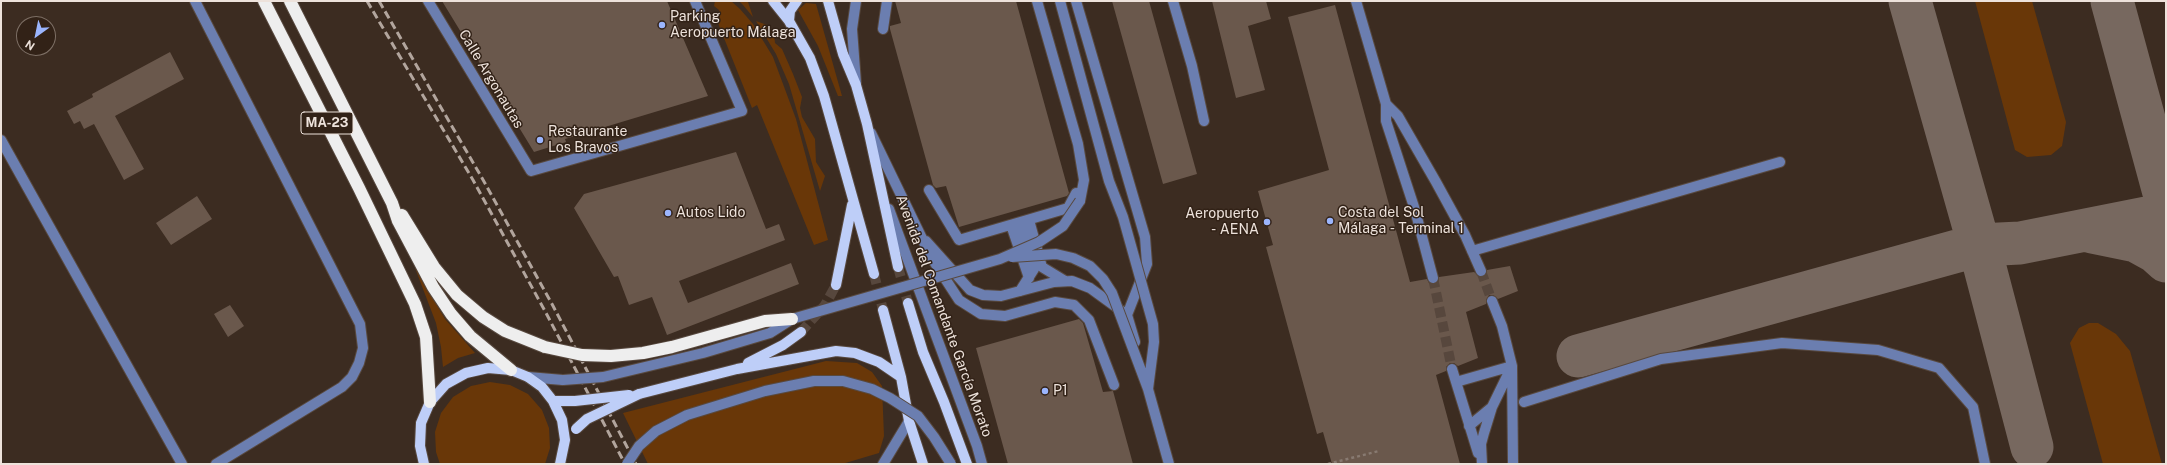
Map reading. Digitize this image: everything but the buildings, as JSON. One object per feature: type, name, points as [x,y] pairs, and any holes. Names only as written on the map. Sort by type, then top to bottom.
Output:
[{"type":"highway","name":"MA-23","points":[[264,1],[362,194],[415,304],[426,336],[430,402]]},
{"type":"highway","name":"MA-23","points":[[290,1],[392,203],[398,221],[433,287],[451,314],[470,336],[511,370]]},
{"type":"highway","points":[[392,203],[404,217],[434,267],[457,295],[505,331],[545,347],[582,355],[611,356],[643,353],[672,347],[766,321],[792,319]]},
{"type":"main road","points":[[773,1],[789,20],[810,58],[824,96],[874,274]]},
{"type":"main road","points":[[789,20],[790,11],[797,1]]},
{"type":"main road","name":"Avenida del Comandante García Morato","points":[[828,1],[843,54],[856,85],[867,124],[898,267]]},
{"type":"main road","points":[[836,285],[853,201]]},
{"type":"main road","name":"Avenida del Comandante García Morato","points":[[908,303],[923,352],[944,402],[967,464]]},
{"type":"main road","points":[[884,310],[901,377],[909,421],[922,464]]},
{"type":"main road","points":[[737,368],[783,345],[800,332]]},
{"type":"main road","points":[[553,400],[575,400],[639,394],[737,368],[836,351],[855,353],[879,362],[901,377]]},
{"type":"main road","points":[[424,464],[420,446],[421,423],[430,402],[446,384],[466,372],[488,368],[511,370],[528,377],[542,388],[553,400],[562,420],[565,440],[560,464]]},
{"type":"main road","points":[[565,440],[587,419],[639,394]]},
{"type":"street","points":[[195,1],[360,324],[363,348],[359,363],[352,377],[342,387],[216,464]]},
{"type":"street","name":"Calle Argonautas","points":[[428,1],[531,171],[742,111],[695,1]]},
{"type":"street","points":[[856,1],[852,29],[856,85]]},
{"type":"street","points":[[883,29],[887,1]]},
{"type":"street","points":[[528,377],[562,380],[604,377],[702,353],[770,333],[792,319],[1000,258],[1039,242],[1063,226],[1080,201],[1084,180],[1078,144],[1037,1]]},
{"type":"street","points":[[1060,1],[1109,181],[1123,216],[1153,324],[1154,342],[1148,389]]},
{"type":"street","points":[[1076,1],[1145,236],[1147,264],[1127,315]]},
{"type":"street","points":[[1173,1],[1192,66],[1204,121]]},
{"type":"street","points":[[1356,1],[1386,104],[1386,121],[1415,210],[1433,278]]},
{"type":"street","points":[[1386,104],[1398,116],[1450,208],[1481,271]]},
{"type":"street","points":[[867,124],[931,258],[959,300],[981,314],[1005,316],[1055,302],[1074,306],[1089,320],[1114,385]]},
{"type":"street","points":[[1,140],[182,464]]},
{"type":"street","points":[[1472,251],[1780,162]]},
{"type":"street","name":"Avenida del Comandante García Morato","points":[[878,178],[978,446],[982,464]]},
{"type":"street","points":[[929,190],[959,240],[1068,208],[1076,193]]},
{"type":"street","points":[[1020,222],[1042,267],[1065,281]]},
{"type":"street","points":[[1020,222],[1028,278],[1020,291]]},
{"type":"street","points":[[921,236],[970,290],[983,295],[1001,296],[1054,282],[1072,281],[1090,288],[1127,315],[1174,464]]},
{"type":"street","points":[[1000,258],[1056,254],[1074,258],[1090,266],[1103,279],[1112,293],[1148,389],[1169,464]]},
{"type":"street","points":[[1492,301],[1502,326],[1512,366],[1513,464]]},
{"type":"street","points":[[1524,402],[1661,360],[1782,344],[1878,350],[1939,368],[1973,407],[1985,464]]},
{"type":"street","points":[[1456,382],[1512,366]]},
{"type":"street","points":[[1482,464],[1481,444],[1492,407],[1512,366]]},
{"type":"street","points":[[1452,368],[1482,464]]},
{"type":"street","points":[[627,464],[639,446],[656,431],[687,415],[764,391],[814,381],[843,381],[872,390],[890,398],[918,416],[934,437],[951,464]]},
{"type":"street","points":[[1469,426],[1492,407]]},
{"type":"street","points":[[883,464],[909,421]]},
{"type":"path","points":[[1328,464],[1379,451]]},
{"type":"shaded area","points":[[715,1],[731,1],[740,9],[753,24],[773,57],[796,119],[828,240],[814,245],[757,105],[752,108],[716,18],[720,16],[719,10],[714,6]]},
{"type":"shaded area","points":[[739,1],[748,2],[753,17],[743,5]]},
{"type":"shaded area","points":[[1975,1],[2032,1],[2066,122],[2062,146],[2051,155],[2027,157],[2015,150]]},
{"type":"shaded area","points":[[806,3],[816,4],[842,96],[838,96],[818,46],[798,10]]},
{"type":"shaded area","points":[[756,21],[767,25],[774,34],[775,43],[782,49],[802,97],[800,108],[802,117],[815,139],[816,162],[825,176],[820,191],[789,84],[776,54]]},
{"type":"shaded area","points":[[415,268],[445,319],[475,353],[458,358],[443,367],[436,323]]},
{"type":"shaded area","points":[[2089,323],[2098,323],[2116,334],[2130,351],[2162,464],[2103,464],[2070,343],[2079,328]]},
{"type":"shaded area","points":[[826,361],[857,363],[872,372],[882,386],[884,436],[879,453],[842,464],[648,464],[623,413]]},
{"type":"shaded area","points":[[490,382],[510,385],[528,394],[542,410],[549,428],[550,448],[545,464],[440,464],[436,452],[435,432],[441,413],[453,397],[471,386]]},
{"type":"taxiway","points":[[1910,1],[1979,245],[2032,447]]},
{"type":"taxiway","points":[[2112,1],[2166,200]]},
{"type":"taxiway","points":[[1578,356],[1979,245],[2020,243],[2166,214]]},
{"type":"taxiway","points":[[2092,232],[2136,241],[2156,252],[2166,261]]},
{"type":"tunnel","points":[[898,267],[908,303]]},
{"type":"tunnel","points":[[1481,271],[1492,301]]},
{"type":"tunnel","points":[[874,274],[883,310]]},
{"type":"tunnel","points":[[1433,278],[1452,369]]},
{"type":"tunnel","points":[[801,332],[825,305],[836,285]]},
{"type":"railway","points":[[367,1],[473,180],[545,311],[625,464]]},
{"type":"railway","points":[[379,1],[482,178],[552,304],[636,464]]},
{"type":"place","name":"Parking Aeropuerto Málaga","points":[[662,25]]},
{"type":"place","name":"Restaurante Los Bravos","points":[[540,140]]},
{"type":"place","name":"Autos Lido","points":[[668,213]]},
{"type":"place","name":"Costa del Sol Málaga - Terminal 1","points":[[1330,221]]},
{"type":"place","name":"Aeropuerto - AENA","points":[[1267,222]]},
{"type":"place","name":"P1","points":[[1045,391]]}]
